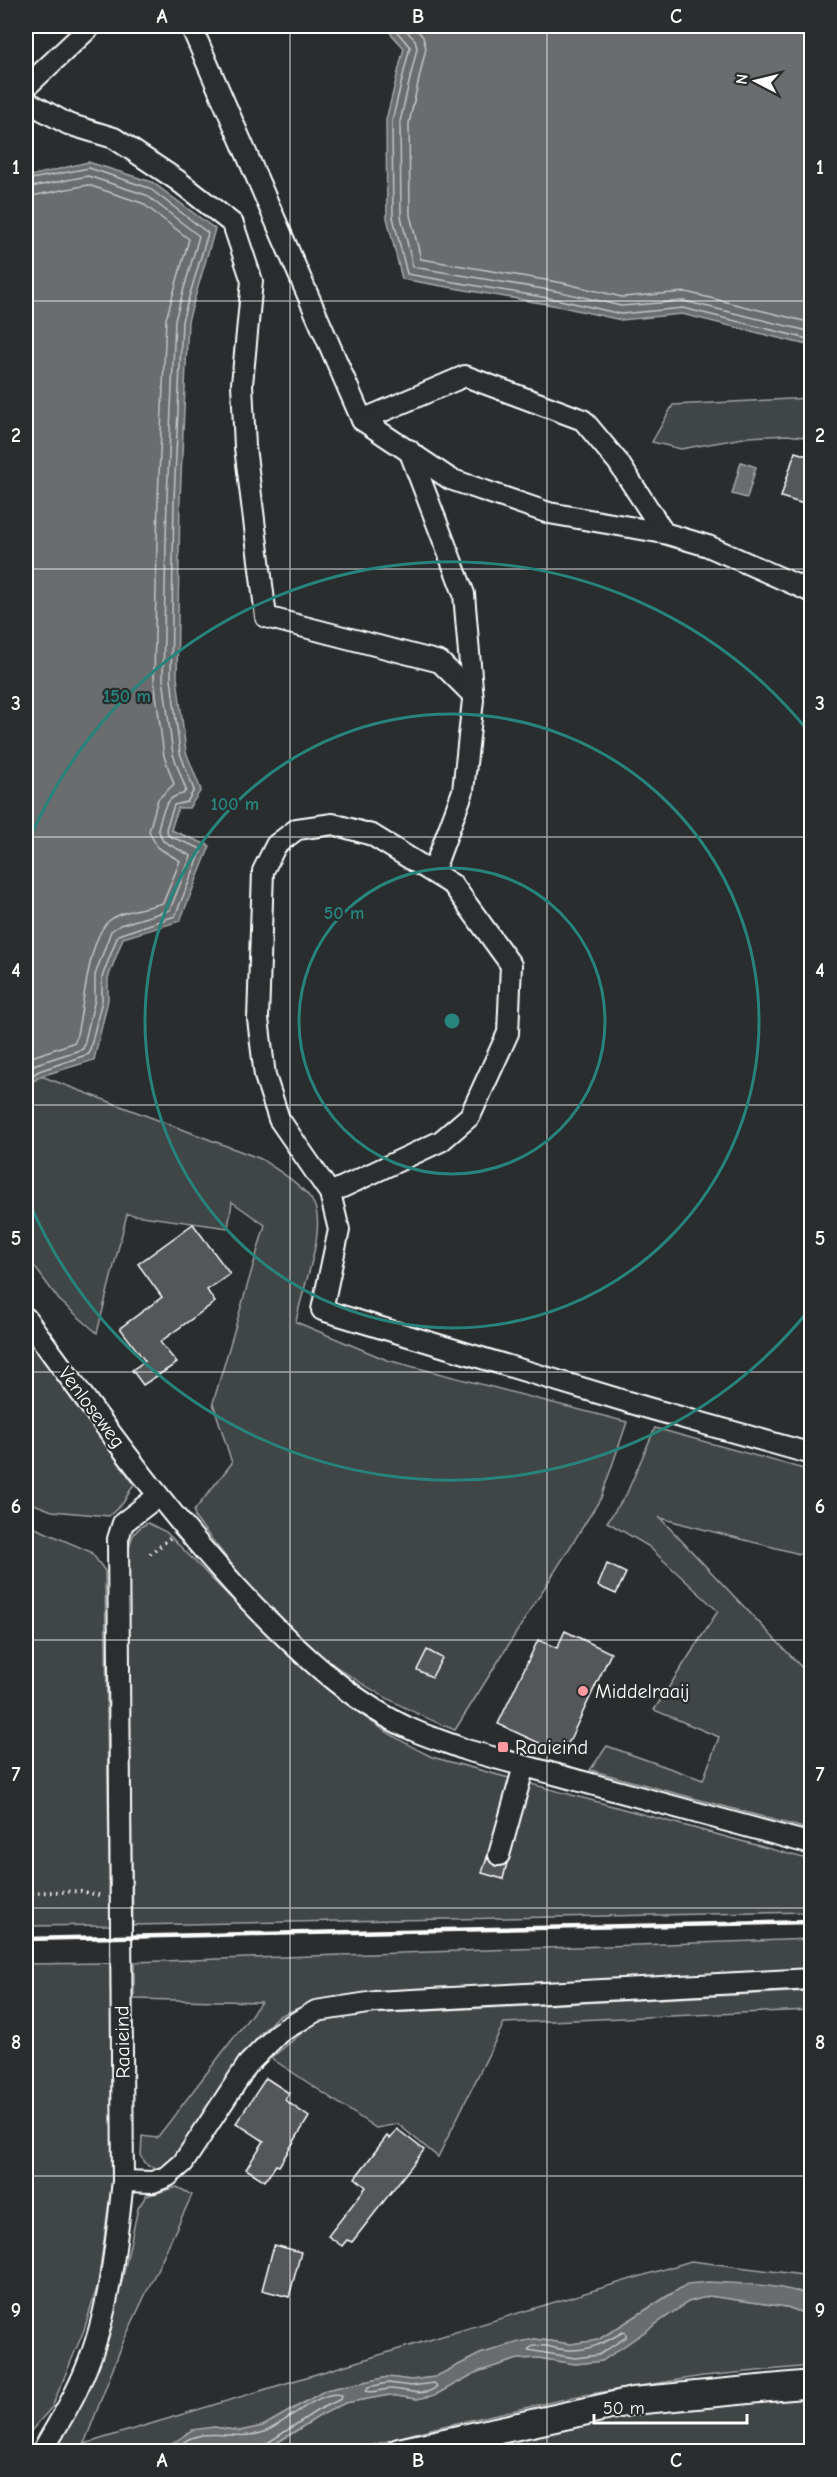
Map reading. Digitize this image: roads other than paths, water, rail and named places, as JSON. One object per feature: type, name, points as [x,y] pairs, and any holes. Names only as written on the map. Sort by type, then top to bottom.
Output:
[{"type":"main road","points":[[399,2451],[633,2401],[812,2384]]},
{"type":"street","points":[[26,87],[91,26]]},
{"type":"street","points":[[191,26],[362,420],[450,479],[549,513],[664,533],[708,546],[812,592]]},
{"type":"street","points":[[26,100],[68,123],[114,138],[177,180],[233,224],[252,281],[242,384],[245,447],[266,617],[440,662],[472,694]]},
{"type":"street","points":[[362,420],[465,376],[583,420],[618,462],[664,533]]},
{"type":"street","points":[[409,450],[464,594],[472,694],[463,791],[433,872]]},
{"type":"street","points":[[330,1193],[441,1141],[470,1116],[507,1034],[511,965],[453,885],[372,835],[333,824],[297,829],[276,845],[263,872],[258,1019],[265,1076],[279,1119],[330,1193],[339,1230],[322,1310],[637,1405],[812,1454]]},
{"type":"street","name":"Venloseweg","points":[[26,1318],[158,1496]]},
{"type":"street","points":[[158,1496],[225,1576],[308,1660],[346,1690],[413,1730],[466,1750],[812,1844]]},
{"type":"street","name":"Raaieind","points":[[42,2451],[78,2387],[96,2337],[112,2278],[123,2181],[118,1539],[123,1523],[158,1496]]},
{"type":"street","points":[[499,1855],[524,1766]]},
{"type":"street","points":[[123,2181],[153,2182],[168,2176],[183,2163],[248,2064],[280,2032],[316,2011],[375,2002],[812,1979]]},
{"type":"water","points":[[384,26],[811,26],[811,346],[682,314],[621,320],[558,306],[402,279],[387,218],[386,120],[404,48]]},
{"type":"water","points":[[88,162],[152,182],[215,229],[188,321],[180,499],[177,677],[186,752],[201,790],[189,808],[178,808],[171,830],[210,846],[180,921],[123,938],[108,978],[108,1000],[94,1060],[41,1076],[26,1086],[26,177]]},
{"type":"water","points":[[741,462],[756,467],[747,498],[732,494]]},
{"type":"water","points":[[709,2282],[774,2287],[811,2296],[811,2316],[787,2307],[709,2296],[688,2302],[602,2361],[575,2364],[539,2358],[518,2359],[477,2372],[435,2395],[417,2399],[389,2395],[345,2403],[263,2451],[231,2451],[223,2448],[167,2451],[172,2444],[192,2430],[214,2427],[240,2431],[263,2426],[326,2390],[388,2377],[411,2380],[435,2377],[480,2354],[535,2339],[571,2344],[598,2340],[687,2284]]},
{"type":"railway","points":[[26,1939],[812,1922]]},
{"type":"place","name":"Middelraaij","points":[[583,1691]]},
{"type":"place","name":"Raaieind","points":[[503,1747]]}]
